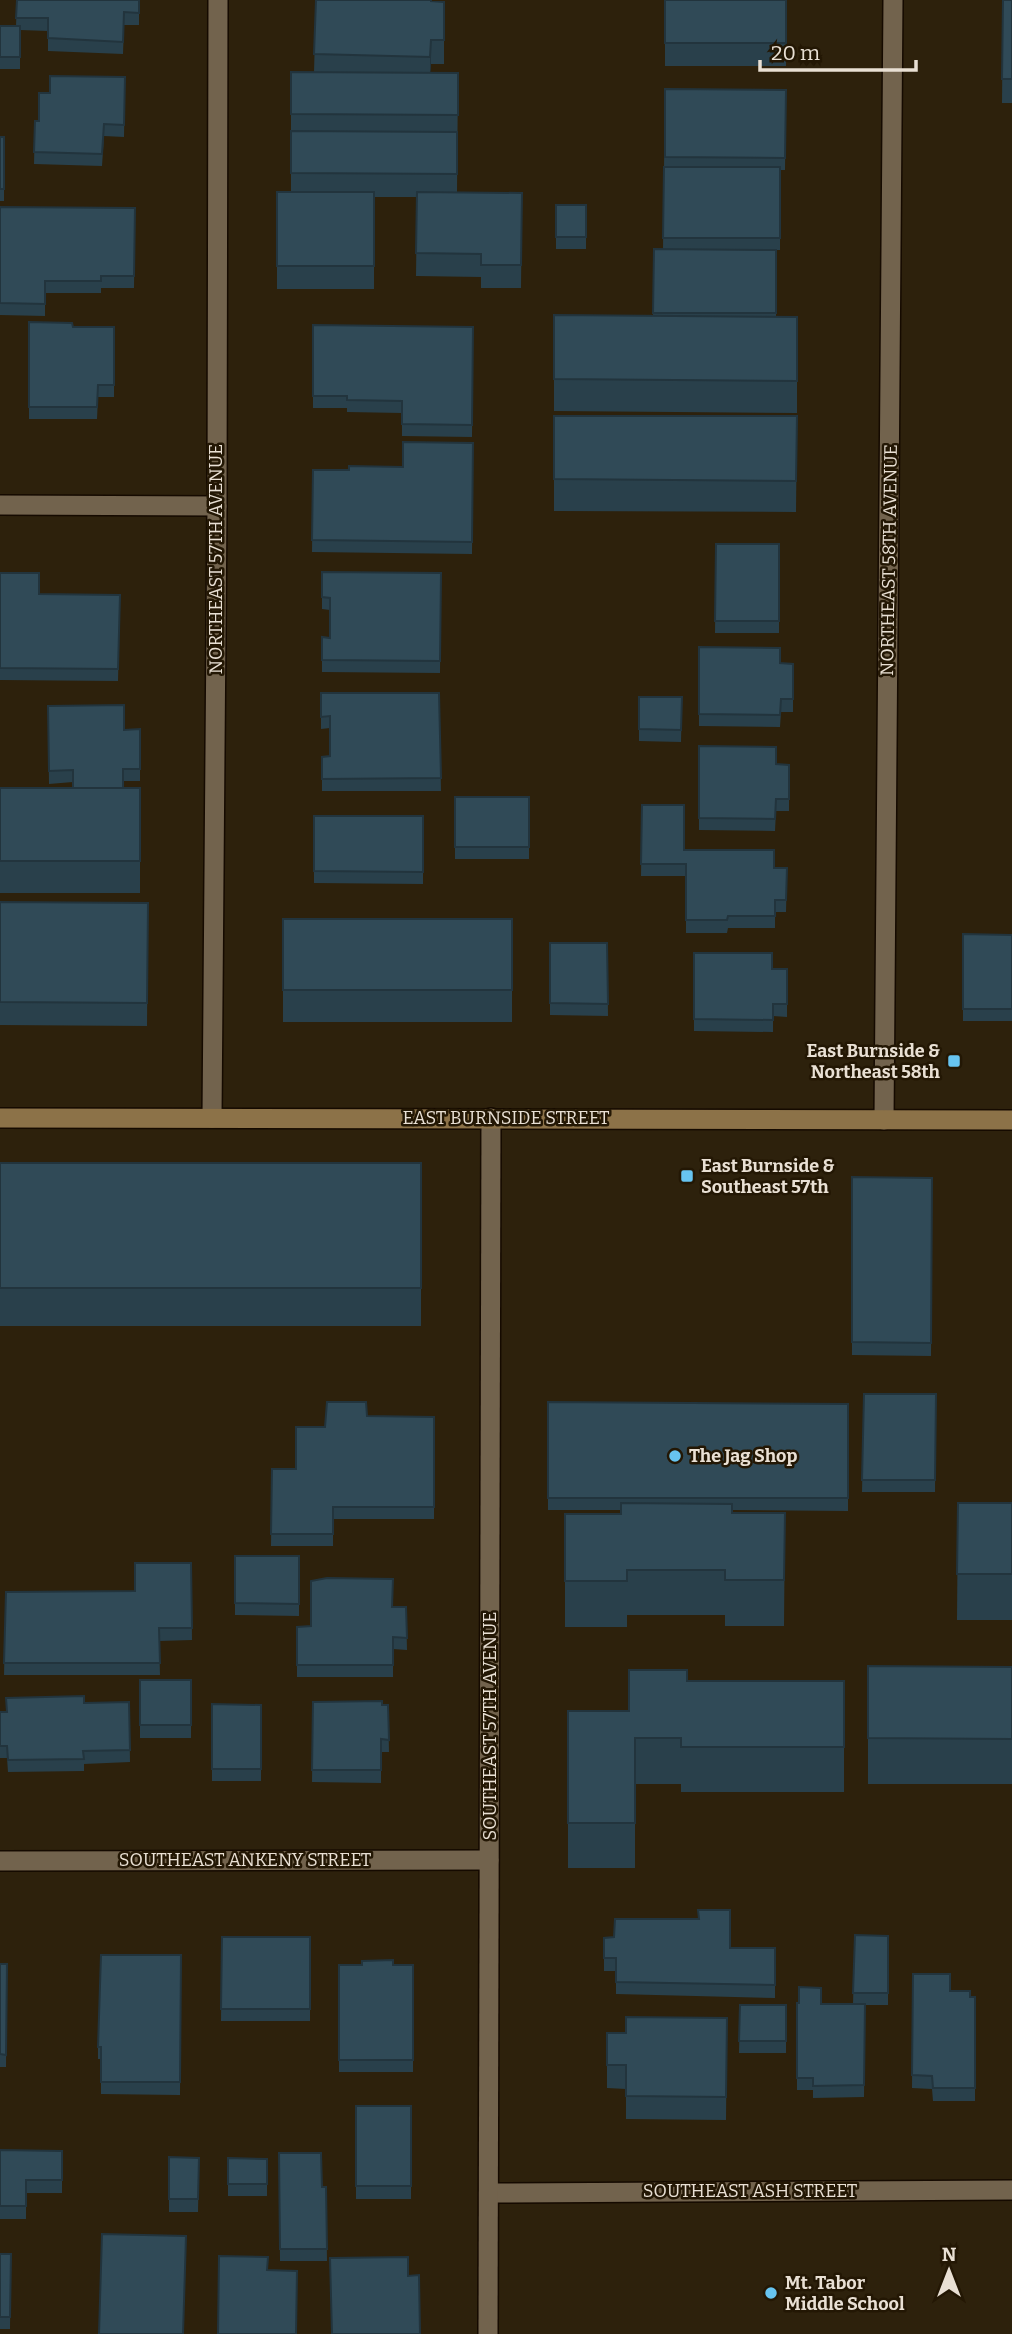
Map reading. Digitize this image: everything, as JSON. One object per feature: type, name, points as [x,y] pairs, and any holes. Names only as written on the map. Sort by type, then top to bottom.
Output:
[{"type":"main road","name":"EAST BURNSIDE STREET","points":[[0,1118],[1012,1119]]},
{"type":"street","name":"NORTHEAST 57TH AVENUE","points":[[212,1118],[218,0]]},
{"type":"street","name":"NORTHEAST 58TH AVENUE","points":[[884,1120],[893,0]]},
{"type":"street","points":[[0,505],[217,506]]},
{"type":"street","name":"SOUTHEAST 57TH AVENUE","points":[[488,2334],[491,1118]]},
{"type":"street","name":"SOUTHEAST ANKENY STREET","points":[[0,1861],[489,1860]]},
{"type":"street","name":"SOUTHEAST ASH STREET","points":[[489,2193],[1012,2190]]},
{"type":"building","points":[[17,0],[139,0],[139,13],[124,12],[123,42],[48,38],[48,18],[16,18]]},
{"type":"building","points":[[316,0],[444,2],[444,40],[431,40],[430,57],[314,54]]},
{"type":"building","points":[[665,0],[786,0],[786,43],[665,43]]},
{"type":"building","points":[[1003,0],[1012,0],[1012,79],[1002,79]]},
{"type":"building","points":[[0,26],[20,26],[20,57],[0,57]]},
{"type":"building","points":[[291,72],[458,73],[458,115],[291,114]]},
{"type":"building","points":[[50,76],[125,77],[124,125],[104,124],[102,154],[34,152],[35,121],[39,121],[39,93],[50,93]]},
{"type":"building","points":[[665,89],[786,90],[785,158],[665,157]]},
{"type":"building","points":[[291,131],[457,132],[457,174],[291,173]]},
{"type":"building","points":[[0,137],[4,137],[4,189],[0,189]]},
{"type":"building","points":[[664,167],[780,167],[780,238],[663,238]]},
{"type":"building","points":[[277,192],[374,192],[374,266],[277,266]]},
{"type":"building","points":[[417,192],[522,193],[521,265],[481,265],[481,254],[416,253]]},
{"type":"building","points":[[556,205],[586,205],[586,237],[556,237]]},
{"type":"building","points":[[0,207],[135,208],[134,276],[101,276],[101,281],[45,281],[45,304],[0,303]]},
{"type":"building","points":[[654,249],[776,250],[776,313],[653,313]]},
{"type":"building","points":[[554,315],[797,317],[797,381],[554,379]]},
{"type":"building","points":[[29,322],[72,323],[73,327],[114,327],[114,385],[98,385],[97,407],[29,407]]},
{"type":"building","points":[[313,325],[473,327],[472,425],[402,424],[402,401],[313,396]]},
{"type":"building","points":[[554,416],[797,416],[796,481],[554,479]]},
{"type":"building","points":[[403,442],[473,443],[472,542],[312,540],[313,470],[349,470],[349,466],[403,467]]},
{"type":"building","points":[[716,544],[779,544],[779,621],[715,621]]},
{"type":"building","points":[[322,572],[441,573],[440,661],[322,660],[322,637],[330,638],[330,598],[322,597]]},
{"type":"building","points":[[0,573],[39,573],[39,594],[120,595],[118,669],[0,668]]},
{"type":"building","points":[[699,647],[780,648],[780,663],[793,664],[793,699],[781,699],[780,715],[699,714]]},
{"type":"building","points":[[321,693],[439,693],[441,778],[322,779],[322,757],[330,756],[330,716],[321,717]]},
{"type":"building","points":[[639,697],[682,697],[681,730],[639,729]]},
{"type":"building","points":[[124,705],[124,730],[140,729],[140,769],[123,769],[123,788],[73,788],[73,770],[49,771],[48,706]]},
{"type":"building","points":[[699,746],[776,747],[776,764],[789,765],[789,799],[776,799],[775,819],[699,818]]},
{"type":"building","points":[[0,788],[140,788],[140,861],[0,861]]},
{"type":"building","points":[[455,797],[529,797],[529,847],[455,847]]},
{"type":"building","points":[[642,805],[684,805],[684,850],[774,850],[774,868],[787,868],[786,900],[775,900],[775,916],[728,916],[727,920],[686,920],[686,864],[641,864]]},
{"type":"building","points":[[314,816],[423,816],[423,872],[314,871]]},
{"type":"building","points":[[0,902],[148,903],[147,1003],[0,1002]]},
{"type":"building","points":[[283,919],[512,919],[512,990],[283,990]]},
{"type":"building","points":[[963,934],[1012,935],[1012,1009],[963,1009]]},
{"type":"building","points":[[550,943],[607,943],[608,1004],[550,1003]]},
{"type":"building","points":[[694,953],[772,953],[772,969],[787,969],[787,1004],[773,1004],[773,1020],[694,1019]]},
{"type":"building","points":[[0,1163],[421,1163],[421,1288],[0,1288]]},
{"type":"building","points":[[852,1177],[932,1178],[931,1343],[852,1342]]},
{"type":"building","points":[[864,1394],[936,1394],[935,1480],[862,1480]]},
{"type":"building","points":[[327,1402],[366,1402],[367,1416],[434,1417],[434,1507],[333,1507],[333,1534],[271,1534],[272,1469],[296,1469],[296,1427],[325,1427]]},
{"type":"building","points":[[548,1402],[848,1404],[848,1498],[548,1498]]},
{"type":"building","points":[[621,1503],[732,1504],[732,1513],[785,1513],[784,1580],[725,1580],[725,1570],[627,1570],[627,1581],[565,1581],[565,1514],[621,1514]]},
{"type":"building","points":[[958,1503],[1012,1503],[1012,1574],[957,1574]]},
{"type":"building","points":[[235,1556],[299,1556],[299,1604],[235,1603]]},
{"type":"building","points":[[135,1563],[191,1563],[192,1628],[159,1628],[160,1663],[4,1663],[6,1592],[135,1591]]},
{"type":"building","points":[[327,1578],[393,1579],[392,1607],[406,1607],[407,1638],[393,1637],[393,1665],[297,1665],[297,1627],[311,1626],[311,1581]]},
{"type":"building","points":[[868,1666],[1012,1667],[1012,1739],[868,1738]]},
{"type":"building","points":[[629,1670],[687,1670],[687,1681],[844,1681],[844,1747],[681,1747],[681,1738],[635,1738],[635,1823],[568,1823],[568,1711],[629,1711]]},
{"type":"building","points":[[140,1680],[191,1680],[191,1725],[140,1725]]},
{"type":"building","points":[[84,1696],[84,1703],[129,1702],[130,1750],[83,1751],[84,1759],[8,1760],[7,1746],[0,1746],[0,1712],[7,1712],[6,1698]]},
{"type":"building","points":[[382,1701],[382,1705],[388,1705],[389,1740],[381,1739],[381,1770],[312,1770],[313,1702]]},
{"type":"building","points":[[212,1704],[261,1705],[261,1769],[212,1769]]},
{"type":"building","points":[[698,1910],[730,1910],[730,1948],[775,1948],[775,1985],[616,1982],[616,1958],[604,1958],[604,1938],[614,1937],[615,1919],[699,1919]]},
{"type":"building","points":[[855,1935],[888,1936],[888,1993],[853,1993]]},
{"type":"building","points":[[222,1937],[310,1937],[310,2009],[221,2009]]},
{"type":"building","points":[[101,1955],[181,1955],[180,2082],[101,2082],[101,2047],[98,2047]]},
{"type":"building","points":[[393,1960],[393,1965],[413,1965],[413,2060],[339,2060],[339,1965],[362,1965],[362,1961]]},
{"type":"building","points":[[0,1964],[7,1964],[6,2055],[0,2054]]},
{"type":"building","points":[[913,1974],[950,1974],[950,1991],[970,1991],[970,1997],[975,1997],[975,2088],[933,2088],[932,2076],[912,2075]]},
{"type":"building","points":[[799,1987],[821,1988],[821,2004],[865,2004],[864,2085],[813,2086],[813,2078],[797,2078]]},
{"type":"building","points":[[740,2005],[786,2005],[786,2041],[739,2041]]},
{"type":"building","points":[[626,2017],[727,2018],[726,2097],[626,2096],[626,2065],[607,2065],[607,2033],[626,2033]]},
{"type":"building","points":[[356,2106],[411,2106],[411,2186],[356,2186]]},
{"type":"building","points":[[0,2150],[62,2151],[62,2180],[26,2180],[26,2206],[0,2206]]},
{"type":"building","points":[[279,2153],[321,2153],[322,2187],[326,2187],[327,2249],[280,2249]]},
{"type":"building","points":[[169,2157],[199,2158],[198,2199],[169,2199]]},
{"type":"building","points":[[228,2158],[267,2159],[267,2184],[228,2184]]},
{"type":"building","points":[[102,2234],[186,2236],[183,2334],[99,2334]]},
{"type":"building","points":[[0,2254],[11,2254],[10,2317],[0,2317]]},
{"type":"building","points":[[219,2256],[268,2257],[267,2270],[297,2271],[296,2334],[218,2334]]},
{"type":"building","points":[[408,2257],[408,2276],[419,2275],[420,2334],[332,2334],[330,2258]]},
{"type":"place","name":"East Burnside & Northeast 58th","points":[[954,1061]]},
{"type":"place","name":"East Burnside & Southeast 57th","points":[[687,1176]]},
{"type":"place","name":"The Jag Shop","points":[[675,1456]]},
{"type":"place","name":"Mt. Tabor Middle School","points":[[771,2293]]}]
